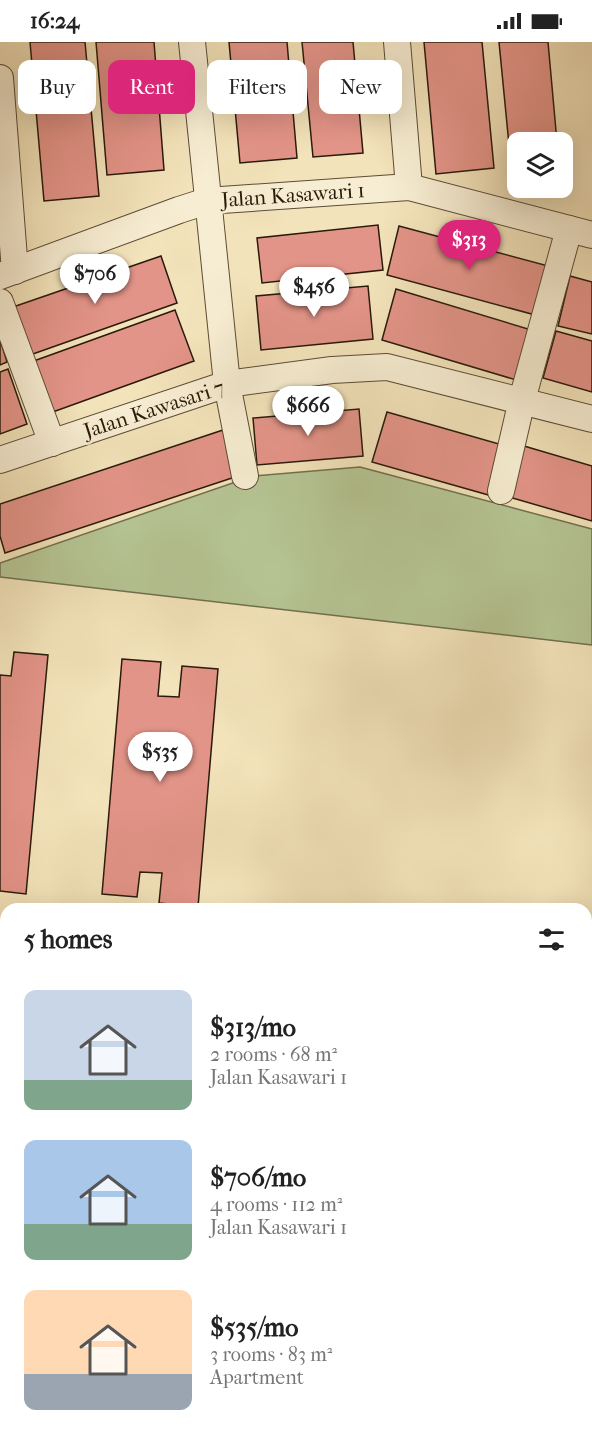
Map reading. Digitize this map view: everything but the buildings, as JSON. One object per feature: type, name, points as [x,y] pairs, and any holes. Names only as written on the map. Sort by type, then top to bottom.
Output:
[{"type":"street","points":[[192,42],[227,384],[245,476]]},
{"type":"street","points":[[397,42],[409,187]]},
{"type":"street","points":[[0,78],[8,273]]},
{"type":"street","name":"Jalan Kasawari 1","points":[[8,273],[207,201],[409,187],[581,232]]},
{"type":"street","points":[[501,491],[522,400],[581,232]]},
{"type":"street","points":[[0,302],[52,443]]},
{"type":"street","name":"Jalan Kawasari 7","points":[[0,460],[227,384],[332,370],[387,367],[592,419]]},
{"type":"green space","points":[[360,467],[592,529],[592,645],[0,577],[0,563],[253,476]]}]
